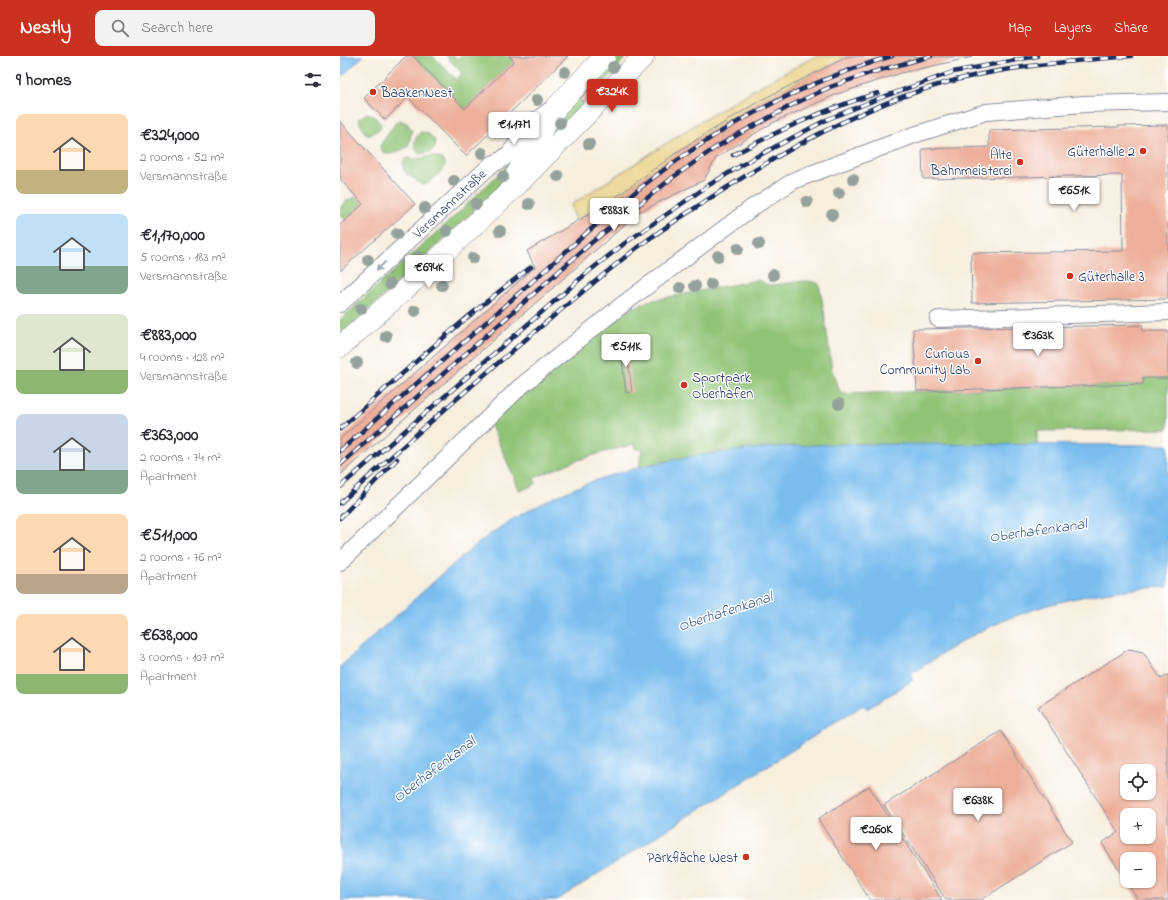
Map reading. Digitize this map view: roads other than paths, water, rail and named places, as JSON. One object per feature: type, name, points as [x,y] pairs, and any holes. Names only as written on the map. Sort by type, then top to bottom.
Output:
[{"type":"main road","name":"Versmannstraße","points":[[494,205],[521,169],[534,142],[558,104],[605,56]]},
{"type":"main road","name":"Versmannstraße","points":[[340,346],[413,282],[556,146],[644,56]]},
{"type":"lane","points":[[340,562],[536,372],[753,207],[795,180],[914,135],[986,112],[1084,104],[1168,102]]},
{"type":"lane","name":"Versmannstraße","points":[[340,304],[492,164],[499,162],[508,156],[532,124],[558,104]]},
{"type":"lane","points":[[938,318],[1168,312]]},
{"type":"water","points":[[340,56],[363,56],[340,78]]},
{"type":"water","name":"Oberhafenkanal","points":[[850,444],[1168,445],[1168,587],[1123,590],[1079,597],[1015,616],[983,630],[951,648],[910,675],[913,680],[867,709],[863,705],[557,900],[340,900],[340,667],[445,572],[492,533],[542,503],[583,485],[626,471],[714,453]]},
{"type":"railway","points":[[340,451],[594,226],[665,169],[718,134],[774,103],[832,77],[892,56]]},
{"type":"railway","points":[[340,465],[591,243],[672,178],[715,148],[794,104],[830,87],[870,73],[931,56]]},
{"type":"railway","points":[[340,487],[588,272],[625,243],[709,185],[752,159],[828,119],[880,98],[953,72],[1037,56]]},
{"type":"railway","points":[[340,503],[422,429],[580,294],[634,250],[689,212],[780,155],[869,110],[932,87],[964,78],[1005,70],[1047,64],[1131,56]]},
{"type":"railway","points":[[733,155],[804,120],[878,93]]},
{"type":"railway","points":[[340,429],[457,326],[531,267]]},
{"type":"railway","points":[[340,518],[397,459]]},
{"type":"place","name":"BaakenNest","points":[[373,92]]},
{"type":"place","name":"Güterhalle 2","points":[[1143,151]]},
{"type":"place","name":"Alte Bahnmeisterei","points":[[1020,162]]},
{"type":"place","name":"Güterhalle 3","points":[[1070,276]]},
{"type":"place","name":"Curious Community Lab","points":[[978,361]]},
{"type":"place","name":"Sportpark Oberhafen","points":[[684,385]]},
{"type":"place","name":"Parkfläche West","points":[[746,857]]}]
